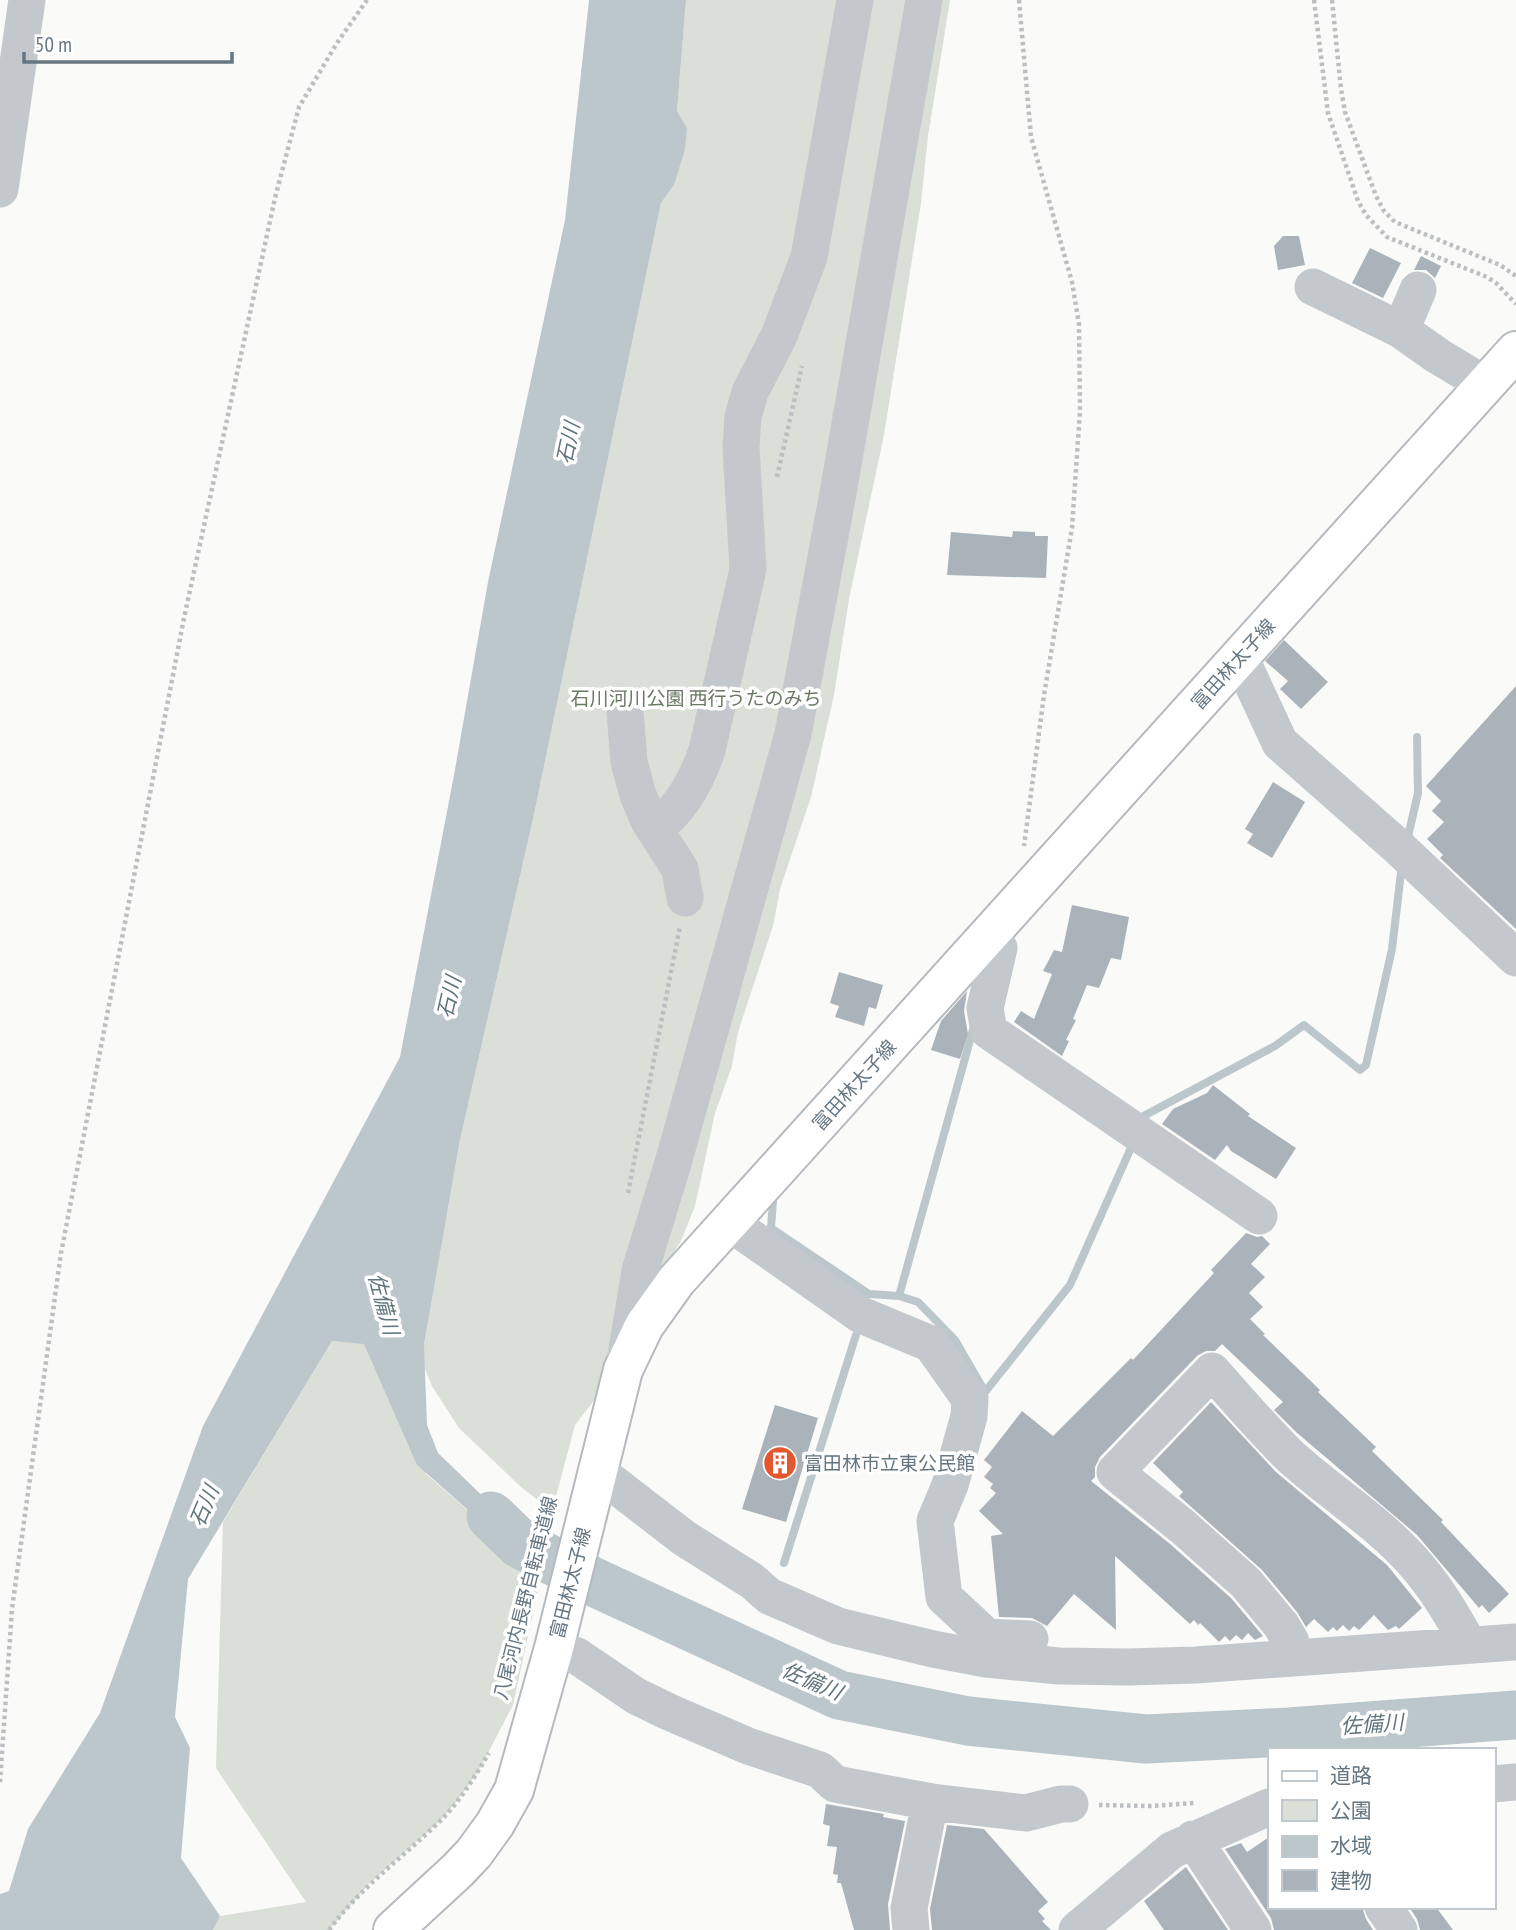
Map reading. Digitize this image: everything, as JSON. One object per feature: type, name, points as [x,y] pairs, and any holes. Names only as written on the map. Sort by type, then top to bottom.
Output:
[{"type":"main road","name":"富田林太子線","points":[[393,1930],[458,1870],[495,1824],[514,1790],[557,1637],[623,1370],[644,1326],[657,1307],[676,1281],[1516,351]]},
{"type":"street","points":[[0,189],[27,0]]},
{"type":"street","points":[[654,829],[669,819],[682,801],[700,773],[707,750],[748,569],[741,447],[743,418],[750,392],[779,337],[808,257],[855,0]]},
{"type":"street","points":[[623,1370],[640,1270],[673,1163],[793,734],[838,494],[924,0]]},
{"type":"street","points":[[1313,288],[1402,330],[1486,385]]},
{"type":"street","points":[[1402,330],[1418,290]]},
{"type":"street","points":[[1240,657],[1280,743],[1397,846],[1516,958]]},
{"type":"street","points":[[625,712],[629,762],[638,795],[649,821],[680,869],[685,898]]},
{"type":"street","points":[[988,936],[999,948],[985,1008],[989,1031],[1259,1216]]},
{"type":"street","points":[[730,1223],[861,1315],[931,1344],[970,1399],[969,1416],[950,1485],[935,1521],[944,1598],[987,1637],[1114,1644],[1174,1665]]},
{"type":"street","points":[[1292,1658],[1291,1642],[1281,1625],[1246,1583],[1115,1472],[1212,1371],[1293,1459],[1363,1514],[1415,1563],[1444,1600],[1469,1645]]},
{"type":"street","points":[[596,1476],[684,1538],[752,1581],[769,1596],[838,1626],[933,1650],[1059,1666],[1174,1665],[1516,1642]]},
{"type":"street","points":[[557,1637],[577,1656],[636,1696],[748,1746],[820,1770],[835,1784],[930,1802],[1026,1812],[1070,1804]]},
{"type":"street","points":[[1495,1784],[1516,1782]]},
{"type":"street","points":[[901,1910],[930,1802]]},
{"type":"street","points":[[1077,1930],[1172,1850],[1268,1807]]},
{"type":"street","points":[[1193,1839],[1253,1930]]},
{"type":"street","points":[[1370,1911],[1399,1930]]},
{"type":"path","points":[[0,1782],[12,1609],[61,1253],[184,618],[275,198],[299,107],[337,43],[368,0]]},
{"type":"path","points":[[1019,0],[1031,137],[1072,282],[1079,324],[1080,411],[1072,528],[1044,695],[1018,881],[1027,892]]},
{"type":"path","points":[[1314,0],[1328,113],[1358,201],[1366,215],[1387,237],[1487,277],[1516,304]]},
{"type":"path","points":[[1332,0],[1345,112],[1376,197],[1384,211],[1395,222],[1500,265],[1516,276]]},
{"type":"path","points":[[329,1930],[370,1883],[445,1815],[478,1772],[494,1744]]},
{"type":"path","points":[[1070,1804],[1150,1806],[1203,1802]]},
{"type":"green space","name":"石川河川公園 西行うたのみち","points":[[686,0],[950,0],[884,435],[849,599],[834,695],[811,797],[780,889],[773,926],[738,1032],[732,1066],[715,1113],[695,1206],[681,1241],[608,1362],[596,1398],[575,1425],[552,1511],[521,1487],[459,1428],[432,1386],[423,1364],[424,1345],[460,1140],[533,819],[661,203],[674,185],[687,128],[677,111]]},
{"type":"green space","points":[[332,1341],[364,1343],[426,1474],[518,1554],[544,1562],[513,1705],[478,1772],[439,1822],[370,1883],[329,1930],[213,1930],[220,1916],[306,1902],[216,1768],[223,1522]]},
{"type":"water","name":"石川","points":[[589,0],[686,0],[677,111],[687,128],[685,149],[674,185],[661,203],[533,819],[460,1140],[424,1345],[427,1425],[438,1453],[525,1537],[547,1549],[544,1562],[518,1554],[417,1465],[364,1344],[332,1341],[188,1579],[175,1717],[190,1748],[181,1858],[220,1916],[213,1930],[0,1930],[0,1894],[9,1891],[28,1829],[100,1713],[203,1426],[400,1057],[488,582],[565,220]]},
{"type":"building","points":[[1283,236],[1299,236],[1305,265],[1278,270],[1274,246]]},
{"type":"building","points":[[1370,248],[1401,263],[1383,298],[1352,283]]},
{"type":"building","points":[[1421,256],[1441,266],[1435,278],[1426,270],[1414,270]]},
{"type":"building","points":[[1013,531],[1035,532],[1035,536],[1048,536],[1046,578],[947,575],[951,532],[1012,537]]},
{"type":"building","points":[[1284,640],[1328,682],[1301,709],[1280,689],[1288,681],[1265,661]]},
{"type":"building","points":[[1516,686],[1516,929],[1440,858],[1443,855],[1427,839],[1444,822],[1432,811],[1441,801],[1426,786]]},
{"type":"building","points":[[1273,782],[1305,802],[1272,858],[1247,843],[1253,834],[1245,829]]},
{"type":"building","points":[[1072,905],[1129,917],[1121,960],[1111,958],[1099,988],[1087,985],[1062,1056],[1014,1022],[1021,1011],[1034,1019],[1052,974],[1043,971],[1054,950],[1062,952]]},
{"type":"building","points":[[839,972],[883,985],[876,1009],[869,1007],[864,1026],[835,1017],[839,1006],[830,1003]]},
{"type":"building","points":[[967,991],[964,1011],[968,1034],[960,1059],[931,1050],[941,1021]]},
{"type":"building","points":[[1213,1085],[1250,1114],[1248,1116],[1296,1148],[1276,1179],[1231,1151],[1227,1145],[1215,1160],[1162,1124],[1173,1109],[1207,1093]]},
{"type":"building","points":[[1246,1233],[1262,1236],[1270,1244],[1251,1264],[1265,1277],[1249,1293],[1263,1307],[1250,1319],[1320,1390],[1318,1392],[1376,1447],[1372,1451],[1443,1520],[1441,1522],[1509,1594],[1489,1613],[1482,1605],[1479,1608],[1417,1535],[1274,1410],[1283,1402],[1222,1344],[1215,1351],[1206,1351],[1197,1356],[1100,1457],[1095,1467],[1095,1477],[1091,1481],[1169,1543],[1231,1598],[1263,1636],[1255,1640],[1248,1633],[1242,1640],[1236,1635],[1230,1641],[1225,1636],[1219,1642],[1200,1623],[1198,1625],[1194,1620],[1190,1624],[1115,1556],[1116,1630],[1074,1594],[1047,1626],[1032,1618],[999,1617],[991,1536],[1003,1534],[979,1511],[996,1493],[990,1488],[993,1484],[984,1477],[992,1467],[984,1460],[1022,1411],[1053,1436],[1131,1358],[1133,1360],[1214,1273],[1211,1270]]},
{"type":"building","points":[[1211,1402],[1276,1472],[1387,1565],[1422,1608],[1399,1629],[1396,1626],[1388,1630],[1374,1615],[1359,1630],[1354,1626],[1349,1631],[1343,1625],[1337,1631],[1333,1627],[1328,1632],[1314,1619],[1306,1627],[1262,1570],[1179,1496],[1183,1492],[1153,1463]]},
{"type":"building","name":"富田林市立東公民館","points":[[775,1405],[818,1418],[786,1522],[742,1509]]},
{"type":"building","points":[[826,1804],[884,1814],[883,1817],[905,1821],[888,1904],[890,1930],[854,1930],[841,1883],[837,1883],[838,1875],[833,1874],[837,1847],[827,1846],[830,1826],[823,1824]]},
{"type":"building","points":[[947,1825],[984,1829],[1048,1902],[1038,1911],[1045,1919],[1042,1921],[1051,1930],[932,1930],[930,1909]]},
{"type":"building","points":[[1268,1838],[1268,1909],[1363,1909],[1373,1930],[1274,1930],[1271,1918],[1225,1849],[1241,1843],[1247,1852]]},
{"type":"building","points":[[1186,1867],[1228,1930],[1164,1930],[1144,1901]]},
{"type":"building","points":[[1410,1909],[1437,1909],[1453,1930],[1420,1930]]},
{"type":"waterway","points":[[1407,841],[1418,793],[1417,737]]},
{"type":"waterway","points":[[1138,1121],[1275,1046],[1304,1025],[1360,1070],[1366,1065],[1392,949],[1402,864]]},
{"type":"waterway","points":[[899,1296],[974,1026]]},
{"type":"waterway","points":[[773,1201],[771,1228],[869,1294],[899,1296],[918,1302],[955,1340],[985,1392],[1070,1285],[1134,1141]]},
{"type":"waterway","points":[[784,1563],[856,1335]]},
{"type":"waterway","name":"佐備川","points":[[491,1516],[520,1544],[596,1583],[839,1695],[968,1721],[1146,1739],[1289,1732],[1516,1715]]},
{"type":"place","name":"富田林市立東公民館","points":[[780,1463]]}]
